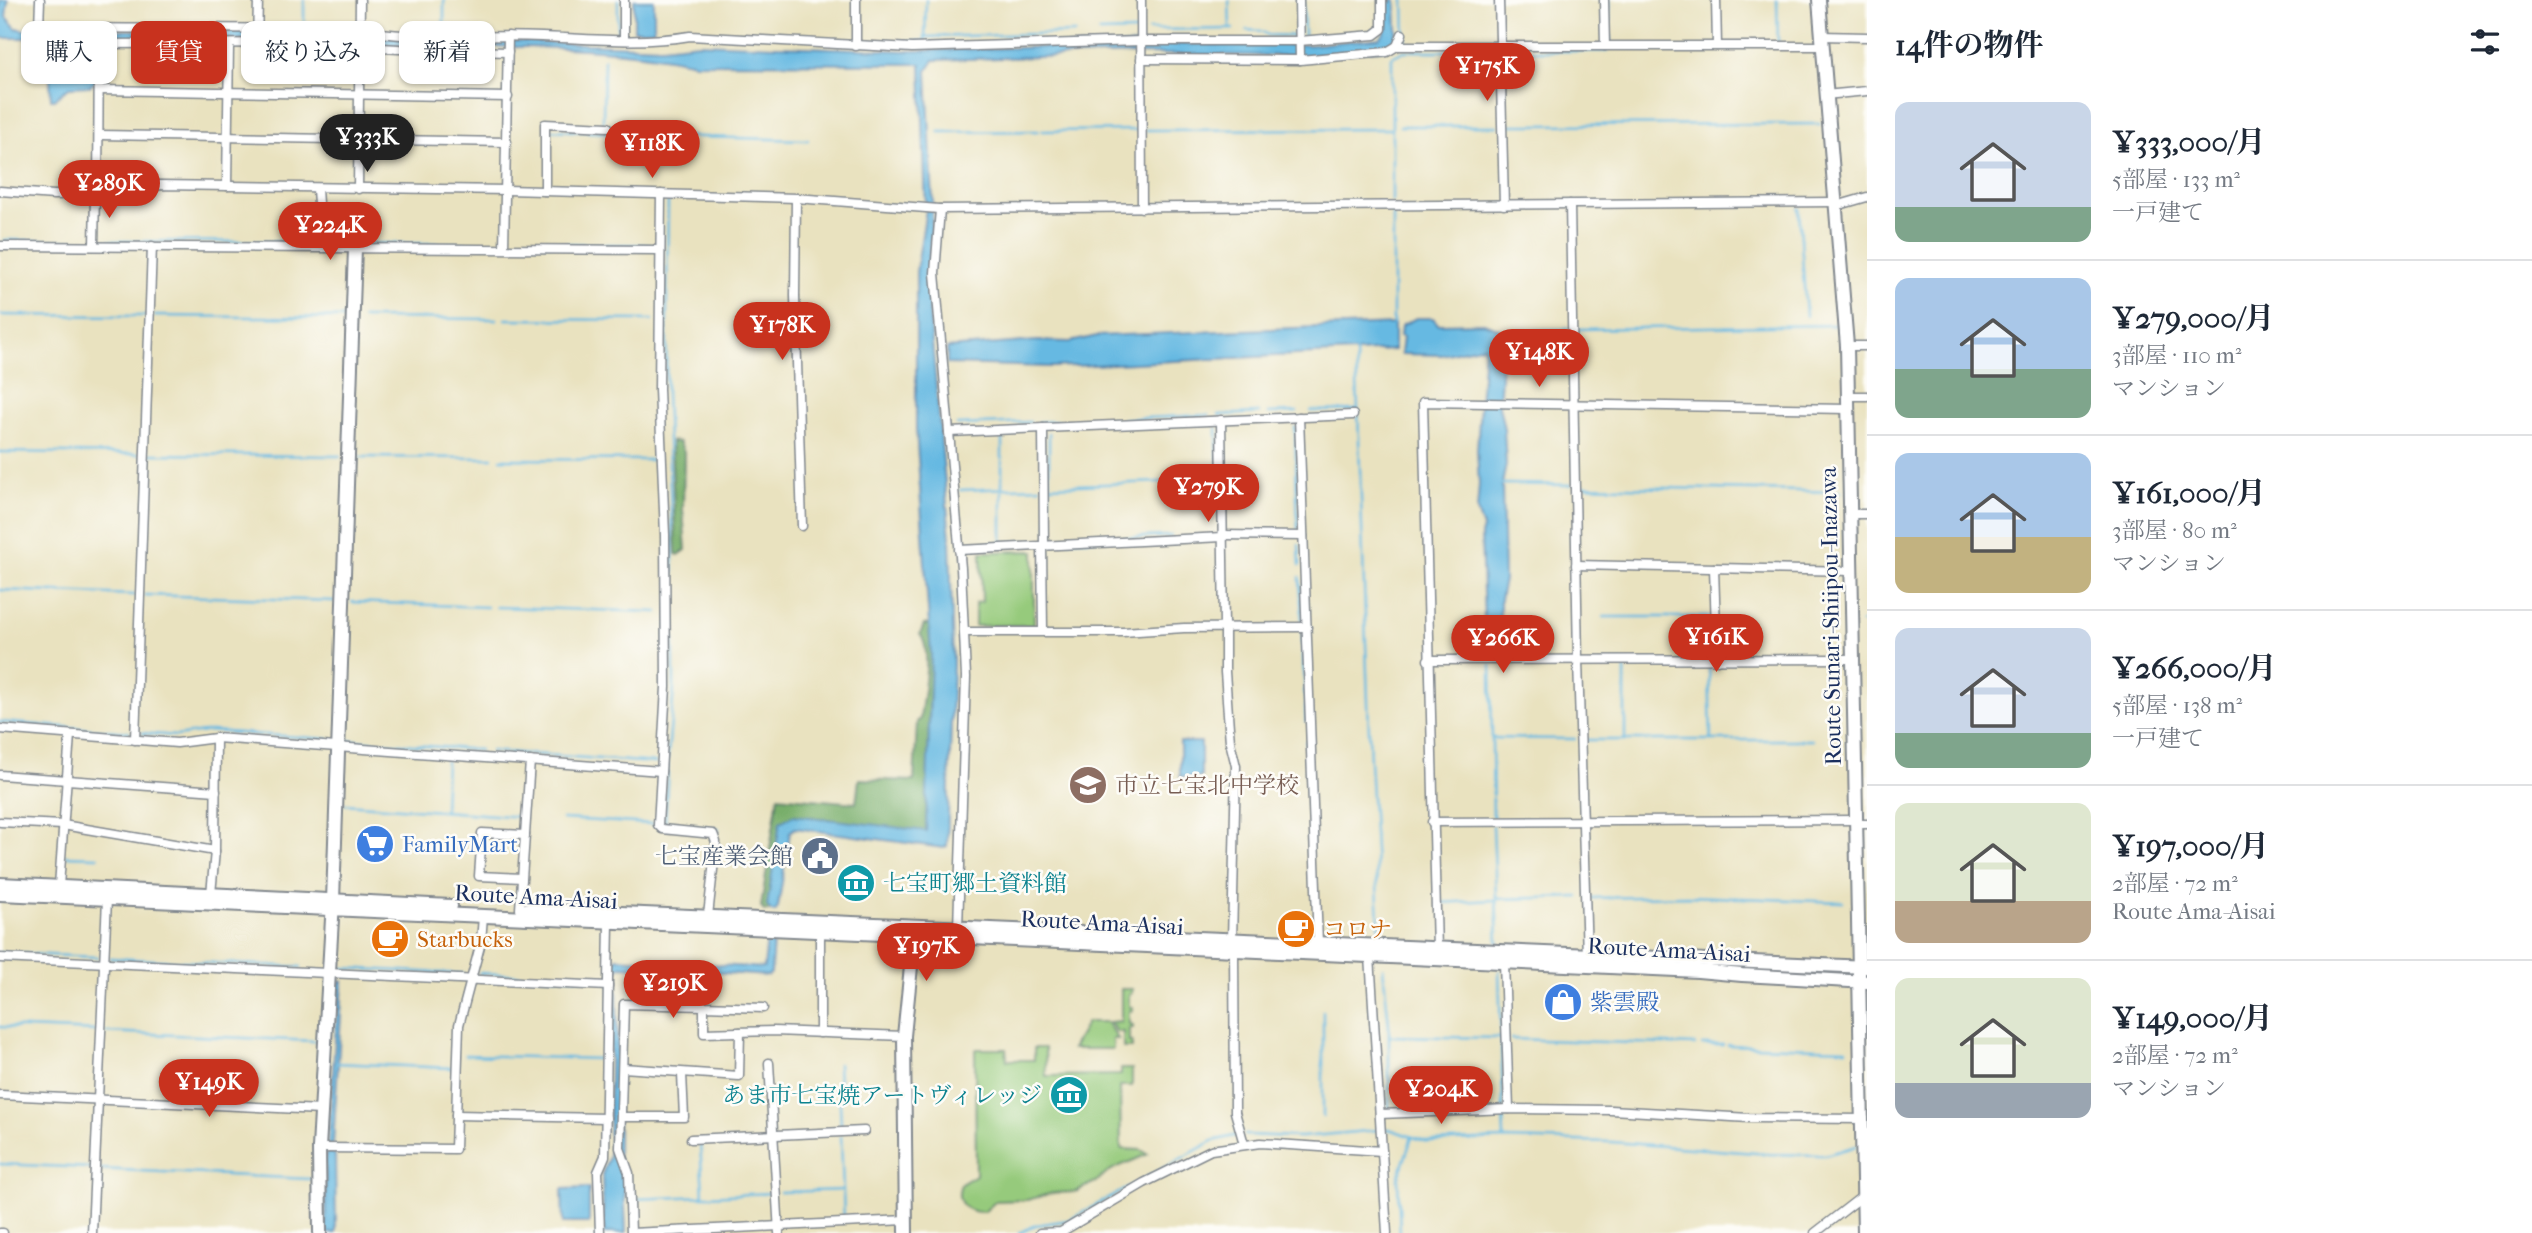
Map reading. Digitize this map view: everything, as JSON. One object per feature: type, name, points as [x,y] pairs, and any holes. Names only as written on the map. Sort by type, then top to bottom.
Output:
[{"type":"main road","name":"Route Sunari-Shiipou-Inazawa","points":[[1819,0],[1847,345],[1853,659],[1864,967],[1864,1233]]},
{"type":"main road","points":[[320,1233],[319,1148],[333,906],[355,248]]},
{"type":"main road","name":"Route Ama-Aisai","points":[[0,884],[211,894],[333,906],[483,916],[820,932],[914,932],[958,928],[1370,956],[1864,981]]},
{"type":"main road","name":"Route Ama-Aisai","points":[[0,894],[708,916],[914,932],[1233,945],[1318,944],[1864,967]]},
{"type":"main road","points":[[906,1227],[904,1036],[914,932]]},
{"type":"street","points":[[39,21],[40,0]]},
{"type":"street","points":[[257,21],[258,0]]},
{"type":"street","points":[[360,0],[360,21]]},
{"type":"street","points":[[624,0],[624,40]]},
{"type":"street","points":[[856,0],[856,46]]},
{"type":"street","points":[[1141,0],[1142,208]]},
{"type":"street","points":[[1299,0],[1300,58]]},
{"type":"street","points":[[385,34],[624,40],[667,40],[690,36],[912,48],[1141,42],[1299,42],[1374,35],[1382,29],[1382,0]]},
{"type":"street","points":[[1499,0],[1504,205]]},
{"type":"street","points":[[1604,0],[1605,46]]},
{"type":"street","points":[[1716,0],[1717,46]]},
{"type":"street","points":[[117,30],[241,29]]},
{"type":"street","points":[[1397,46],[1402,34]]},
{"type":"street","points":[[504,248],[508,36]]},
{"type":"street","points":[[1142,57],[1300,58],[1387,52],[1397,46],[1717,46],[1867,37]]},
{"type":"street","points":[[117,43],[241,43]]},
{"type":"street","points":[[227,186],[229,44]]},
{"type":"street","points":[[385,46],[508,51]]},
{"type":"street","points":[[94,246],[100,84]]},
{"type":"street","points":[[358,189],[359,84]]},
{"type":"street","points":[[100,90],[508,97]]},
{"type":"street","points":[[1825,94],[1867,91]]},
{"type":"street","points":[[545,191],[545,124],[608,127]]},
{"type":"street","points":[[100,135],[507,142]]},
{"type":"street","points":[[0,191],[54,195],[96,194],[160,185],[507,190],[796,198],[934,209],[1835,204],[1867,197]]},
{"type":"street","points":[[317,189],[321,247]]},
{"type":"street","points":[[661,194],[659,389],[665,536],[666,687],[659,825],[662,829],[710,833],[715,838],[708,916]]},
{"type":"street","points":[[796,198],[795,296],[802,526]]},
{"type":"street","points":[[1570,204],[1578,660],[1587,957]]},
{"type":"street","points":[[934,209],[935,273],[959,550],[966,677],[958,928]]},
{"type":"street","points":[[0,246],[660,250]]},
{"type":"street","points":[[135,740],[152,246]]},
{"type":"street","points":[[1847,345],[1867,346]]},
{"type":"street","points":[[1437,950],[1423,402],[1847,403],[1867,396]]},
{"type":"street","points":[[948,432],[1353,415]]},
{"type":"street","points":[[1298,417],[1318,944]]},
{"type":"street","points":[[1221,420],[1225,672],[1230,742],[1236,766],[1233,945],[1235,1112],[1242,1138]]},
{"type":"street","points":[[1043,428],[1043,630]]},
{"type":"street","points":[[1850,514],[1867,514]]},
{"type":"street","points":[[959,550],[1223,536],[1303,536]]},
{"type":"street","points":[[1576,565],[1851,571]]},
{"type":"street","points":[[1714,568],[1717,660]]},
{"type":"street","points":[[964,632],[1123,632],[1224,627],[1307,627]]},
{"type":"street","points":[[1428,660],[1853,659]]},
{"type":"street","points":[[0,729],[177,743],[216,738],[661,771]]},
{"type":"street","points":[[60,886],[70,735]]},
{"type":"street","points":[[211,894],[215,851],[216,738]]},
{"type":"street","points":[[520,909],[530,761]]},
{"type":"street","points":[[0,775],[216,791]]},
{"type":"street","points":[[0,822],[63,825],[215,851]]},
{"type":"street","points":[[1432,822],[1860,822]]},
{"type":"street","points":[[522,877],[479,876],[482,833],[525,835]]},
{"type":"street","points":[[92,1233],[107,899]]},
{"type":"street","points":[[319,1148],[455,1149],[459,1026],[481,942],[483,916]]},
{"type":"street","points":[[600,1233],[598,1172],[605,1156],[609,922]]},
{"type":"street","points":[[820,932],[820,1032]]},
{"type":"street","points":[[1370,956],[1387,1233]]},
{"type":"street","points":[[0,958],[608,986]]},
{"type":"street","points":[[1504,962],[1505,1110]]},
{"type":"street","points":[[763,1008],[624,1004],[622,1116],[619,1121],[620,1148],[629,1173],[631,1233],[906,1227]]},
{"type":"street","points":[[704,1006],[704,1033],[820,1032],[904,1036]]},
{"type":"street","points":[[623,1068],[739,1076],[740,1032]]},
{"type":"street","points":[[769,1063],[779,1230]]},
{"type":"street","points":[[622,1116],[684,1117],[682,1074]]},
{"type":"street","points":[[0,1095],[321,1110]]},
{"type":"street","points":[[1380,1114],[1611,1110],[1864,1124]]},
{"type":"street","points":[[456,1115],[606,1118]]},
{"type":"street","points":[[691,1139],[864,1131]]},
{"type":"street","points":[[1040,1233],[1061,1232],[1144,1183],[1242,1138],[1260,1143],[1382,1151]]},
{"type":"street","points":[[1815,1233],[1864,1195]]},
{"type":"green space","points":[[671,441],[679,442],[684,452],[683,509],[686,550],[679,555],[676,554]]},
{"type":"green space","points":[[1034,551],[1034,625],[975,626],[975,603],[982,602],[981,552]]},
{"type":"green space","points":[[930,624],[926,832],[793,815],[767,905],[771,911],[764,911],[761,907],[778,796],[856,803],[859,779],[914,781],[917,722],[920,719],[926,663],[924,641],[920,634],[924,625]]},
{"type":"green space","points":[[1121,989],[1132,989],[1129,994],[1129,1007],[1133,1007],[1133,1010],[1129,1011],[1129,1024],[1133,1025],[1133,1028],[1129,1028],[1129,1042],[1132,1042],[1132,1048],[1123,1048],[1123,1032],[1117,1032],[1109,1022],[1121,1021]]},
{"type":"green space","points":[[1087,1022],[1106,1022],[1118,1039],[1113,1039],[1113,1049],[1072,1049]]},
{"type":"green space","points":[[1034,1048],[1045,1048],[1046,1076],[1121,1075],[1121,1069],[1132,1069],[1132,1086],[1120,1086],[1121,1149],[1141,1150],[1148,1154],[1113,1169],[1094,1183],[1075,1192],[1053,1193],[1027,1200],[996,1201],[984,1212],[972,1211],[960,1201],[959,1190],[961,1184],[976,1175],[975,1051],[1006,1049],[1007,1060],[1034,1060]]},
{"type":"water","points":[[0,0],[8,0],[6,17],[16,28],[21,29],[21,38],[0,38]]},
{"type":"water","points":[[634,0],[654,0],[654,30],[634,30]]},
{"type":"water","points":[[1387,0],[1396,0],[1395,39],[1385,49],[1306,56],[1138,54],[934,60],[927,71],[933,203],[927,287],[950,538],[953,664],[947,846],[944,848],[795,828],[790,832],[775,912],[767,906],[780,822],[793,815],[926,831],[931,655],[916,428],[916,272],[926,210],[921,64],[695,63],[628,52],[495,47],[495,40],[662,47],[699,43],[911,51],[1152,44],[1311,45],[1379,38],[1387,26]]},
{"type":"water","points":[[117,30],[131,30],[131,41],[117,41]]},
{"type":"water","points":[[227,31],[241,31],[241,40],[227,40]]},
{"type":"water","points":[[385,36],[399,37],[399,45],[385,45]]},
{"type":"water","points":[[50,84],[92,84],[69,87],[55,99],[51,99]]},
{"type":"water","points":[[1416,318],[1433,318],[1438,324],[1484,323],[1504,331],[1499,406],[1504,429],[1506,465],[1502,484],[1504,580],[1500,599],[1500,623],[1493,633],[1487,632],[1484,620],[1483,528],[1477,511],[1477,451],[1484,346],[1442,355],[1401,354],[1401,326]]},
{"type":"water","points":[[1394,324],[1394,350],[1053,367],[947,364],[947,348],[1037,341],[1070,342],[1097,336]]},
{"type":"water","points":[[1180,742],[1201,742],[1201,777],[1180,777]]},
{"type":"water","points":[[767,937],[773,937],[771,973],[768,976],[621,966],[617,971],[618,1158],[624,1178],[626,1233],[604,1233],[602,1174],[609,1157],[611,964],[617,958],[764,968]]},
{"type":"water","points":[[339,981],[343,981],[333,1145],[328,1145]]},
{"type":"water","points":[[329,1152],[335,1154],[336,1233],[326,1233],[325,1155]]},
{"type":"water","points":[[589,1188],[589,1223],[563,1223],[562,1189]]},
{"type":"waterway","points":[[304,0],[304,21]]},
{"type":"waterway","points":[[444,0],[444,21]]},
{"type":"waterway","points":[[618,0],[618,34]]},
{"type":"waterway","points":[[900,42],[925,41],[926,0]]},
{"type":"waterway","points":[[1229,0],[1230,28]]},
{"type":"waterway","points":[[1303,0],[1304,36]]},
{"type":"waterway","points":[[1404,0],[1405,43]]},
{"type":"waterway","points":[[1609,0],[1610,43]]},
{"type":"waterway","points":[[1777,0],[1778,44]]},
{"type":"waterway","points":[[1148,30],[1233,29]]},
{"type":"waterway","points":[[1247,30],[1261,31],[1268,35],[1297,36]]},
{"type":"waterway","points":[[1099,32],[1136,31]]},
{"type":"waterway","points":[[925,37],[1075,33]]},
{"type":"waterway","points":[[1392,201],[1392,57],[1404,51],[1495,51]]},
{"type":"waterway","points":[[1505,51],[1607,51]]},
{"type":"waterway","points":[[603,122],[604,59]]},
{"type":"waterway","points":[[1508,125],[1820,124]]},
{"type":"waterway","points":[[1400,126],[1497,126]]},
{"type":"waterway","points":[[1145,130],[1392,129]]},
{"type":"waterway","points":[[551,130],[654,135]]},
{"type":"waterway","points":[[1042,131],[1140,130]]},
{"type":"waterway","points":[[939,132],[1038,131]]},
{"type":"waterway","points":[[666,136],[808,140]]},
{"type":"waterway","points":[[667,764],[674,688],[673,554],[666,393],[668,201]]},
{"type":"waterway","points":[[1799,208],[1806,316]]},
{"type":"waterway","points":[[1393,209],[1393,324]]},
{"type":"waterway","points":[[4,240],[88,241]]},
{"type":"waterway","points":[[100,241],[313,242]]},
{"type":"waterway","points":[[328,243],[498,244]]},
{"type":"waterway","points":[[511,243],[652,245]]},
{"type":"waterway","points":[[0,315],[145,316]]},
{"type":"waterway","points":[[155,316],[345,318]]},
{"type":"waterway","points":[[362,318],[497,319]]},
{"type":"waterway","points":[[506,319],[652,320]]},
{"type":"waterway","points":[[1577,329],[1836,325]]},
{"type":"waterway","points":[[1501,331],[1568,329]]},
{"type":"waterway","points":[[1356,352],[1370,761],[1380,939]]},
{"type":"waterway","points":[[1311,411],[1357,410]]},
{"type":"waterway","points":[[1268,413],[1297,412]]},
{"type":"waterway","points":[[1219,415],[1259,413]]},
{"type":"waterway","points":[[1124,419],[1208,415]]},
{"type":"waterway","points":[[1079,421],[1111,419]]},
{"type":"waterway","points":[[1039,422],[1070,421]]},
{"type":"waterway","points":[[957,425],[1030,422]]},
{"type":"waterway","points":[[1295,427],[1298,530]]},
{"type":"waterway","points":[[1049,486],[1218,480],[1217,428]]},
{"type":"waterway","points":[[1049,433],[1049,541],[1171,536]]},
{"type":"waterway","points":[[1002,435],[1002,543]]},
{"type":"waterway","points":[[0,452],[140,454]]},
{"type":"waterway","points":[[149,454],[340,456]]},
{"type":"waterway","points":[[357,457],[492,458]]},
{"type":"waterway","points":[[501,459],[654,460]]},
{"type":"waterway","points":[[1502,484],[1571,485]]},
{"type":"waterway","points":[[1580,486],[1841,492]]},
{"type":"waterway","points":[[960,490],[1040,487]]},
{"type":"waterway","points":[[966,545],[1036,541]]},
{"type":"waterway","points":[[1299,545],[1300,565]]},
{"type":"waterway","points":[[1300,577],[1302,622]]},
{"type":"waterway","points":[[0,590],[135,595]]},
{"type":"waterway","points":[[145,595],[335,601]]},
{"type":"waterway","points":[[352,602],[487,607]]},
{"type":"waterway","points":[[496,607],[658,612]]},
{"type":"waterway","points":[[1604,617],[1713,617]]},
{"type":"waterway","points":[[1861,623],[1867,623]]},
{"type":"waterway","points":[[1491,631],[1491,656]]},
{"type":"waterway","points":[[1302,632],[1306,722]]},
{"type":"waterway","points":[[1709,663],[1711,740]]},
{"type":"waterway","points":[[1491,664],[1493,818]]},
{"type":"waterway","points":[[1625,665],[1625,738]]},
{"type":"waterway","points":[[0,722],[129,732]]},
{"type":"waterway","points":[[142,733],[176,736],[211,731],[328,739]]},
{"type":"waterway","points":[[1492,738],[1575,739]]},
{"type":"waterway","points":[[347,740],[480,750]]},
{"type":"waterway","points":[[1586,740],[1812,740]]},
{"type":"waterway","points":[[1306,741],[1309,804]]},
{"type":"waterway","points":[[491,751],[656,763]]},
{"type":"waterway","points":[[444,810],[446,761]]},
{"type":"waterway","points":[[668,764],[665,824],[719,829]]},
{"type":"waterway","points":[[345,804],[523,817]]},
{"type":"waterway","points":[[562,819],[653,824]]},
{"type":"waterway","points":[[1493,826],[1498,943]]},
{"type":"waterway","points":[[66,856],[98,857]]},
{"type":"waterway","points":[[1590,898],[1687,896],[1843,902]]},
{"type":"waterway","points":[[1496,899],[1579,897]]},
{"type":"waterway","points":[[1439,903],[1495,900]]},
{"type":"waterway","points":[[0,953],[97,957]]},
{"type":"waterway","points":[[110,958],[301,967]]},
{"type":"waterway","points":[[1383,967],[1389,1025],[1389,1110]]},
{"type":"waterway","points":[[341,968],[463,974]]},
{"type":"waterway","points":[[1499,971],[1504,1139]]},
{"type":"waterway","points":[[479,973],[599,979]]},
{"type":"waterway","points":[[1323,1011],[1323,1117]]},
{"type":"waterway","points":[[0,1027],[97,1031]]},
{"type":"waterway","points":[[105,1032],[315,1041]]},
{"type":"waterway","points":[[1389,1036],[1501,1038]]},
{"type":"waterway","points":[[1511,1039],[1695,1045]]},
{"type":"waterway","points":[[1702,1045],[1723,1045]]},
{"type":"waterway","points":[[1728,1045],[1846,1049]]},
{"type":"waterway","points":[[465,1055],[602,1059]]},
{"type":"waterway","points":[[336,1063],[452,1068]]},
{"type":"waterway","points":[[838,1064],[841,1125]]},
{"type":"waterway","points":[[1245,1135],[1301,1137],[1389,1129],[1428,1142],[1504,1139],[1612,1142],[1769,1154],[1825,1155],[1857,1146]]},
{"type":"waterway","points":[[1019,1233],[1036,1225],[1069,1220],[1213,1141],[1238,1135]]},
{"type":"waterway","points":[[841,1136],[844,1219]]},
{"type":"waterway","points":[[1400,1233],[1398,1179],[1412,1137]]},
{"type":"waterway","points":[[700,1141],[703,1195]]},
{"type":"waterway","points":[[0,1164],[91,1168]]},
{"type":"waterway","points":[[98,1169],[310,1179]]},
{"type":"waterway","points":[[780,1192],[843,1190]]},
{"type":"waterway","points":[[634,1199],[773,1193]]},
{"type":"place","name":"市立七宝北中学校","points":[[1088,785]]},
{"type":"place","name":"FamilyMart","points":[[375,844]]},
{"type":"place","name":"七宝産業会館","points":[[820,856]]},
{"type":"place","name":"七宝町郷土資料館","points":[[856,883]]},
{"type":"place","name":"コロナ","points":[[1296,929]]},
{"type":"place","name":"Starbucks","points":[[390,939]]},
{"type":"place","name":"紫雲殿","points":[[1563,1002]]},
{"type":"place","name":"あま市七宝焼アートヴィレッジ","points":[[1069,1095]]}]
